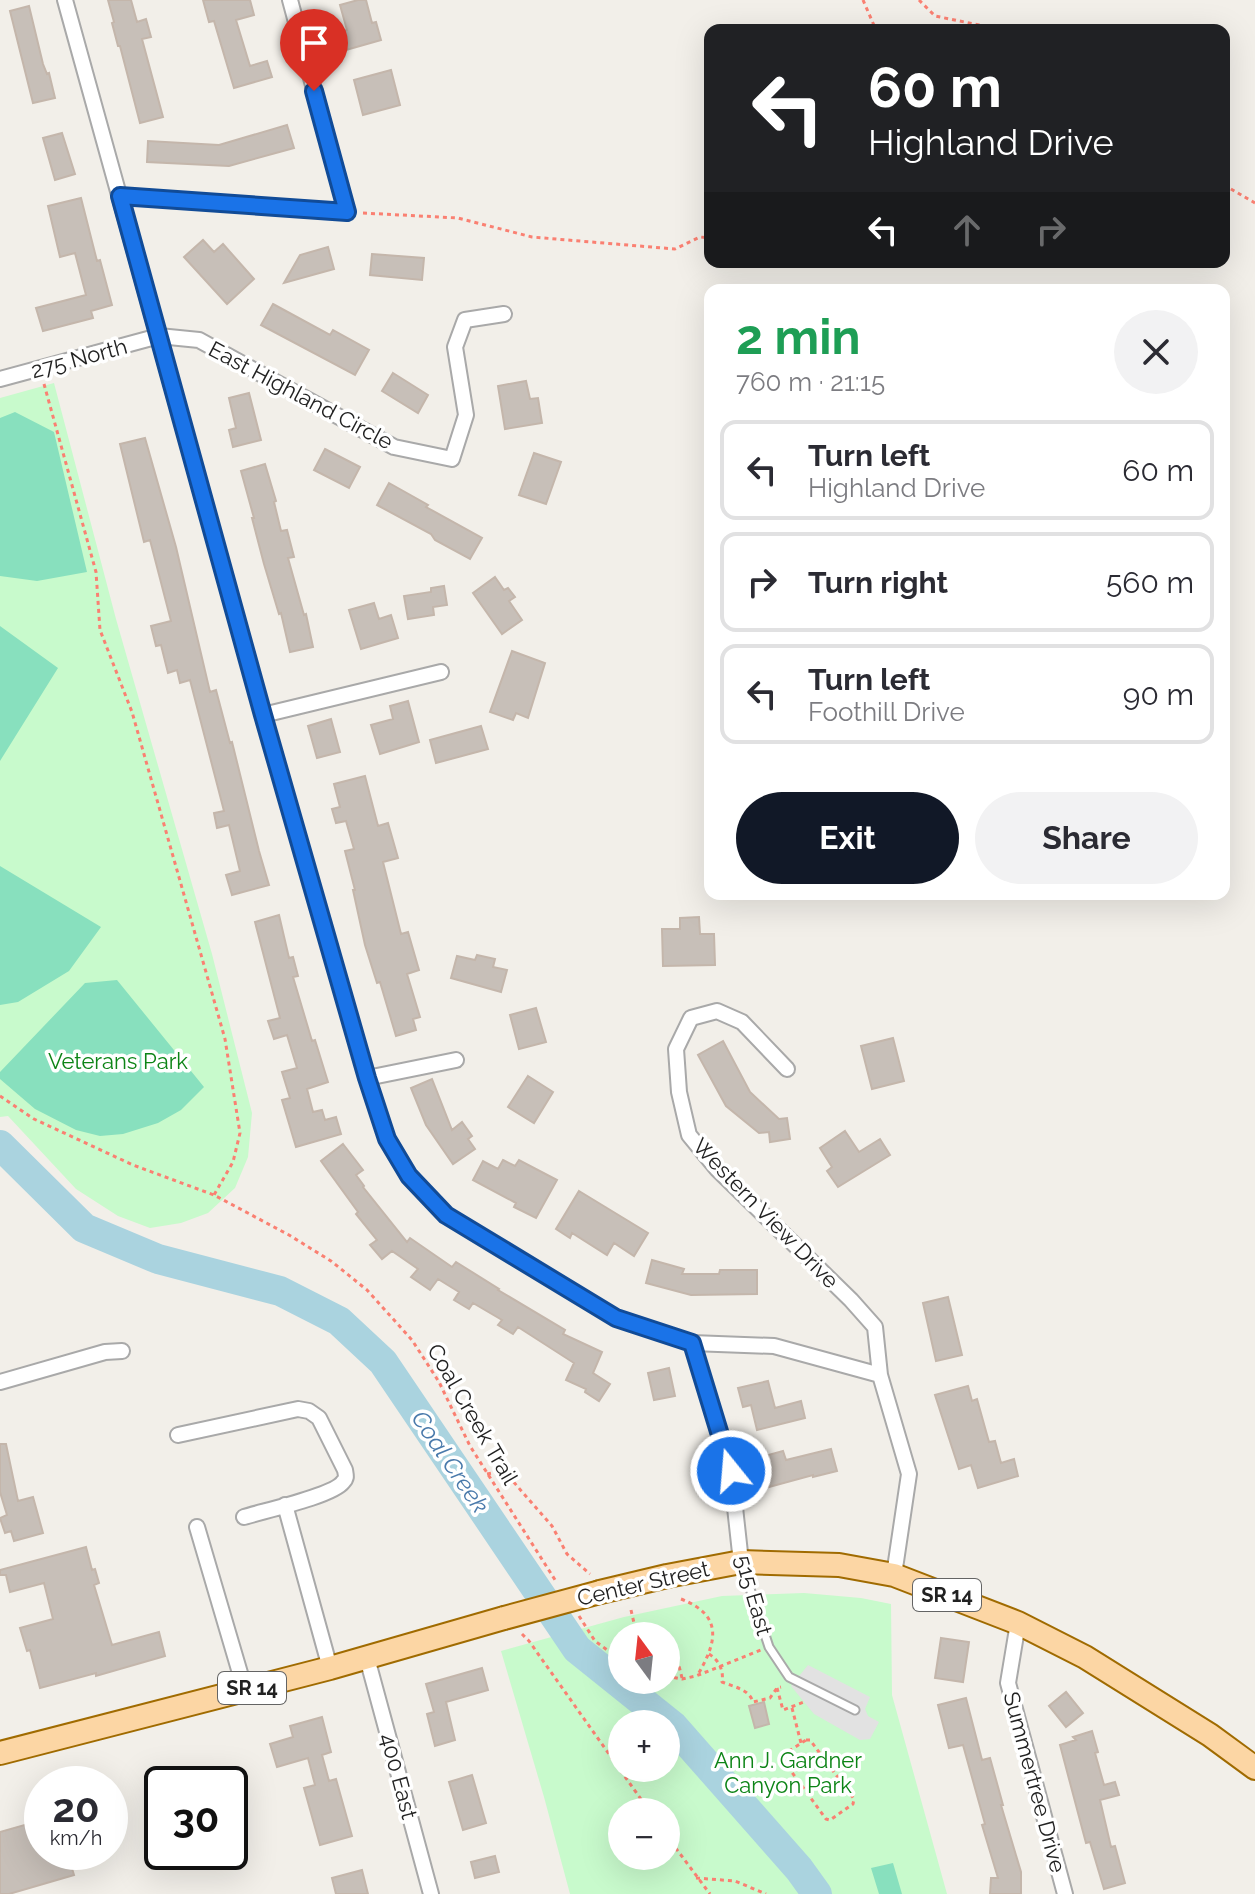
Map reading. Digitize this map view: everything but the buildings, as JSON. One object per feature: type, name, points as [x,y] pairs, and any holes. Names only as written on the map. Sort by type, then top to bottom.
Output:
[{"type":"main road","name":"Center Street","points":[[2,1746],[245,1690],[604,1591],[741,1562],[839,1565],[894,1575],[1018,1623],[1085,1657],[1210,1735],[1255,1768]]},
{"type":"street","points":[[65,0],[263,715],[387,1139],[409,1176],[446,1215],[616,1318],[692,1343],[774,1346],[880,1375]]},
{"type":"street","points":[[120,196],[347,212],[290,0]]},
{"type":"street","name":"East Highland Circle","points":[[159,336],[199,340],[394,447],[452,459],[466,415],[455,347],[465,320],[504,314]]},
{"type":"street","name":"275 North","points":[[0,379],[159,336]]},
{"type":"street","points":[[263,715],[441,672]]},
{"type":"street","name":"Western View Drive","points":[[787,1069],[742,1022],[717,1011],[691,1018],[676,1049],[679,1092],[689,1135],[717,1169],[875,1327],[880,1375],[909,1474],[894,1575]]},
{"type":"street","points":[[367,1078],[456,1060]]},
{"type":"street","name":"515 East","points":[[692,1343],[731,1471],[741,1562]]},
{"type":"street","points":[[0,1382],[105,1352],[122,1351]]},
{"type":"street","points":[[178,1435],[298,1409],[309,1411],[319,1418],[345,1470],[346,1478],[342,1484],[327,1493],[244,1517]]},
{"type":"street","points":[[285,1505],[330,1668]]},
{"type":"street","points":[[197,1527],[245,1690]]},
{"type":"street","name":"Summertree Drive","points":[[1018,1623],[1008,1683],[1065,1894]]},
{"type":"street","name":"400 East","points":[[367,1658],[431,1894]]},
{"type":"lane","name":"515 East","points":[[741,1562],[769,1647],[789,1677],[855,1710]]},
{"type":"path","points":[[863,0],[873,24]]},
{"type":"path","points":[[919,0],[935,16],[974,24]]},
{"type":"path","points":[[1230,188],[1255,203]]},
{"type":"path","points":[[347,212],[458,218],[532,237],[675,249],[704,237]]},
{"type":"path","points":[[40,368],[96,572],[100,630],[132,712],[225,1039],[240,1133],[233,1162],[214,1195]]},
{"type":"path","name":"Coal Creek Trail","points":[[0,1096],[34,1119],[133,1165],[214,1195],[331,1261],[367,1290],[412,1340],[439,1382],[470,1446],[561,1589]]},
{"type":"path","points":[[487,1474],[504,1471],[552,1526],[567,1554],[604,1591]]},
{"type":"path","points":[[681,1599],[705,1614],[714,1632],[709,1654],[696,1676]]},
{"type":"path","points":[[631,1610],[634,1622]]},
{"type":"path","points":[[578,1615],[595,1641],[608,1651]]},
{"type":"path","points":[[504,1618],[529,1641],[640,1798]]},
{"type":"path","points":[[680,1672],[682,1679],[696,1676],[769,1647]]},
{"type":"path","points":[[709,1654],[716,1658],[723,1675],[722,1682],[745,1691],[751,1695],[753,1702],[770,1698],[777,1688],[797,1681]]},
{"type":"path","points":[[777,1688],[783,1710],[804,1702]]},
{"type":"path","points":[[791,1707],[801,1743]]},
{"type":"path","points":[[810,1740],[854,1799],[853,1804],[830,1820],[826,1819],[783,1760],[783,1755],[801,1743],[810,1740]]},
{"type":"path","points":[[680,1855],[710,1894]]},
{"type":"path","points":[[696,1878],[735,1881],[766,1894]]},
{"type":"green space","name":"Veterans Park","points":[[54,383],[116,619],[212,954],[252,1113],[248,1157],[235,1188],[208,1213],[181,1223],[150,1228],[118,1216],[76,1189],[8,1116],[0,1117],[0,398]]},
{"type":"green space","points":[[15,412],[54,432],[87,572],[37,581],[0,576],[0,418]]},
{"type":"green space","points":[[0,626],[58,668],[0,761]]},
{"type":"green space","points":[[0,866],[101,927],[69,971],[18,1002],[0,1005]]},
{"type":"green space","points":[[117,980],[204,1087],[181,1110],[158,1123],[123,1134],[100,1136],[76,1130],[35,1109],[0,1079],[0,1072],[85,983]]},
{"type":"green space","name":"Ann J. Gardner Canyon Park","points":[[804,1593],[891,1604],[892,1695],[947,1894],[570,1894],[501,1651],[624,1617],[722,1596]]},
{"type":"green space","points":[[893,1863],[902,1894],[879,1894],[871,1868]]},
{"type":"shaded area","points":[[808,1665],[870,1697],[865,1709],[868,1716],[879,1722],[870,1739],[860,1740],[814,1714],[791,1686]]},
{"type":"waterway","name":"Coal Creek","points":[[0,1145],[84,1228],[158,1259],[280,1291],[339,1321],[383,1362],[577,1649],[673,1726],[799,1869],[817,1894]]},
{"type":"route","points":[[314,91],[347,212],[120,196],[367,1078],[387,1139],[409,1176],[446,1215],[616,1318],[692,1343],[731,1471]]}]
